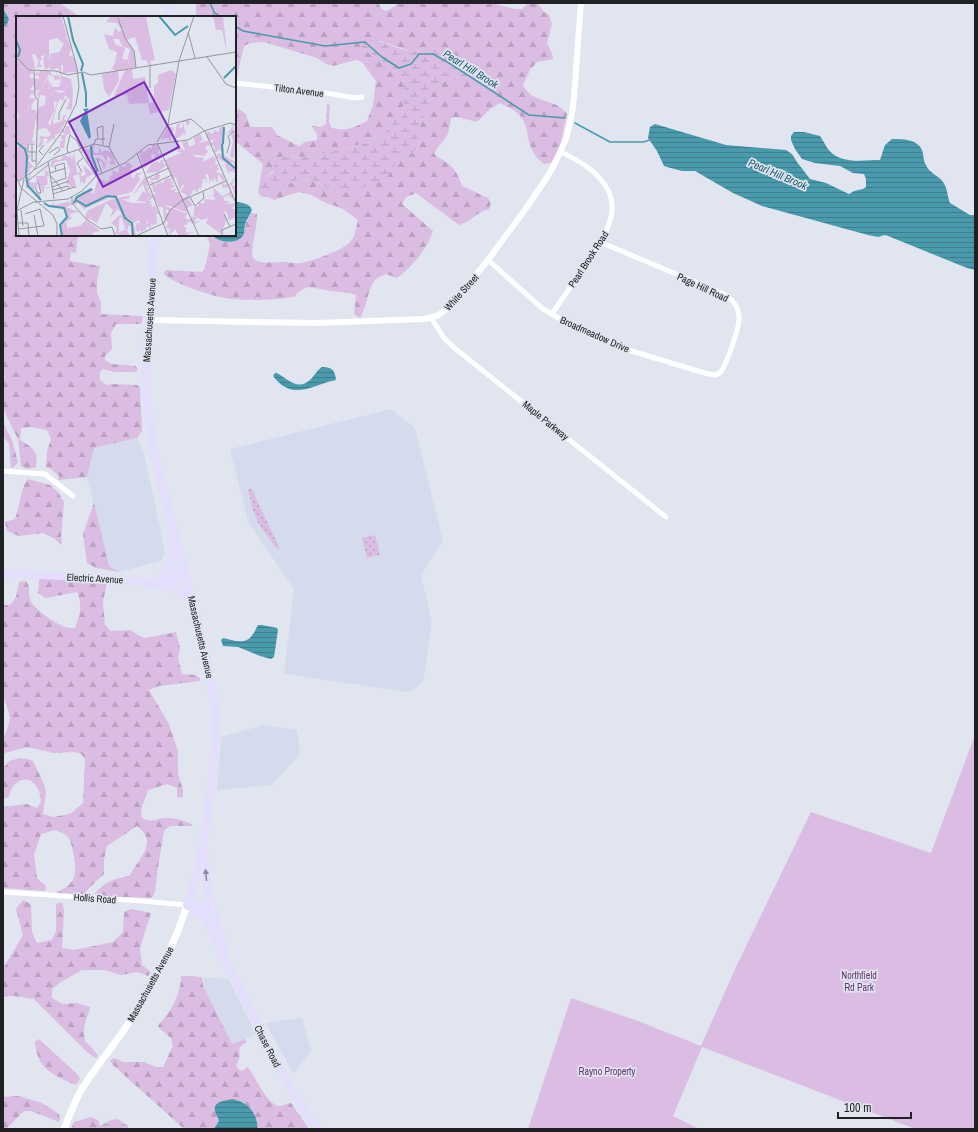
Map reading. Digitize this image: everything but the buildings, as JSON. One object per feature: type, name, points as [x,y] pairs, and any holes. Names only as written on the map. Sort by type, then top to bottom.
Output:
[{"type":"main road","points":[[169,16],[170,3]]},
{"type":"main road","name":"Massachusetts Avenue","points":[[64,1129],[74,1104],[83,1088],[131,1019],[163,965],[175,939],[197,874],[205,834],[214,762],[215,714],[209,665],[170,519],[152,442],[146,395],[146,351],[155,236]]},
{"type":"main road","points":[[153,584],[165,575],[170,564],[172,552],[170,519]]},
{"type":"main road","points":[[153,584],[185,571]]},
{"type":"main road","points":[[162,585],[175,581],[185,571]]},
{"type":"main road","name":"Electric Avenue","points":[[3,573],[44,576],[98,577],[162,585]]},
{"type":"main road","points":[[162,585],[182,592],[192,601]]},
{"type":"main road","name":"Chase Road","points":[[205,834],[205,869],[207,891],[224,948],[225,959]]},
{"type":"main road","points":[[187,905],[194,904],[200,906],[213,914]]},
{"type":"main road","name":"Chase Road","points":[[187,905],[204,917],[289,1087],[318,1129]]},
{"type":"street","name":"White Street","points":[[148,320],[318,323],[431,318],[437,316],[449,307],[488,260],[548,176],[561,152],[569,127],[574,96],[581,3]]},
{"type":"street","name":"Tilton Avenue","points":[[236,83],[326,93],[354,98],[362,97]]},
{"type":"street","name":"Pearl Brook Road","points":[[552,314],[600,242],[612,217],[610,193],[605,184],[592,169],[561,152]]},
{"type":"street","name":"Page Hill Road","points":[[600,242],[726,295],[732,301],[738,309],[739,326],[724,367],[719,374]]},
{"type":"street","name":"Broadmeadow Drive","points":[[488,260],[543,309],[610,343],[708,374],[719,374]]},
{"type":"street","name":"Maple Parkway","points":[[431,318],[444,338],[461,353],[666,517]]},
{"type":"street","points":[[3,471],[45,474],[73,496]]},
{"type":"street","name":"Hollis Road","points":[[3,892],[187,905]]},
{"type":"shaded area","points":[[391,409],[415,428],[443,541],[421,575],[432,622],[423,683],[408,692],[284,674],[294,589],[248,522],[230,449]]},
{"type":"shaded area","points":[[137,438],[144,454],[165,551],[161,561],[119,572],[109,566],[87,477],[94,448]]},
{"type":"shaded area","points":[[264,725],[297,730],[300,754],[272,785],[217,790],[221,737]]},
{"type":"shaded area","points":[[204,977],[228,979],[256,1034],[232,1045],[203,986]]},
{"type":"shaded area","points":[[302,1018],[311,1051],[293,1074],[266,1023]]},
{"type":"green space","points":[[3,3],[59,3],[79,16],[16,16],[16,236],[78,236],[76,253],[71,252],[70,261],[100,266],[97,280],[97,293],[101,302],[101,314],[142,316],[143,318],[141,324],[116,324],[111,333],[112,349],[105,356],[105,360],[111,364],[136,366],[138,370],[135,372],[115,372],[102,369],[100,373],[100,380],[107,385],[137,385],[140,387],[142,431],[137,438],[94,448],[87,477],[58,480],[59,476],[51,469],[46,467],[47,451],[51,439],[47,430],[31,427],[21,428],[20,440],[34,450],[36,457],[36,467],[27,469],[21,466],[18,439],[3,406],[3,381],[5,376],[3,373]]},
{"type":"green space","points":[[196,3],[378,3],[382,9],[386,11],[395,6],[397,3],[492,3],[514,9],[522,9],[528,3],[537,3],[544,12],[549,15],[552,24],[547,43],[553,59],[537,62],[530,70],[523,85],[532,96],[556,105],[567,114],[560,146],[551,163],[544,164],[532,151],[525,124],[521,117],[513,110],[500,103],[490,109],[477,122],[457,117],[451,118],[448,134],[434,153],[437,157],[453,168],[462,186],[488,198],[491,203],[489,209],[459,225],[416,193],[406,197],[402,204],[433,231],[431,237],[419,257],[397,278],[386,274],[373,282],[360,318],[354,314],[356,295],[347,293],[311,287],[303,289],[294,297],[248,300],[226,298],[197,290],[170,278],[164,274],[165,270],[202,272],[205,268],[210,244],[206,236],[215,237],[225,242],[240,239],[251,213],[257,214],[252,253],[255,260],[258,261],[301,263],[328,255],[342,248],[351,241],[356,231],[358,220],[343,209],[324,202],[311,195],[299,192],[274,200],[268,197],[269,193],[299,179],[313,180],[341,194],[385,179],[400,155],[413,153],[418,146],[419,129],[436,83],[450,79],[467,79],[436,50],[410,51],[380,41],[362,48],[398,72],[403,79],[405,94],[403,108],[391,125],[380,138],[366,143],[314,156],[286,156],[267,177],[261,175],[263,164],[236,142],[236,110],[239,109],[246,114],[250,127],[272,127],[277,135],[299,146],[305,142],[317,140],[317,135],[312,126],[321,127],[326,124],[327,104],[330,105],[329,121],[331,127],[336,129],[345,129],[367,121],[373,105],[376,81],[362,62],[356,60],[333,66],[326,64],[317,58],[264,42],[250,43],[244,46],[236,76],[236,16],[194,16]]},
{"type":"green space","points":[[371,40],[410,51],[432,50],[448,53],[482,69],[484,76],[482,79],[450,79],[436,83],[419,129],[418,146],[413,153],[400,155],[386,179],[341,194],[313,180],[299,179],[269,193],[268,197],[262,197],[258,193],[261,175],[267,177],[273,172],[277,158],[286,156],[314,156],[380,138],[403,108],[405,94],[403,79],[398,72],[362,48],[362,45]]},
{"type":"green space","points":[[3,423],[12,440],[18,462],[11,468],[9,443],[3,437]]},
{"type":"green space","points":[[28,479],[50,485],[58,492],[64,502],[61,545],[55,539],[43,533],[19,536],[7,531],[5,522],[15,519],[24,486]]},
{"type":"green space","points":[[251,488],[280,549],[277,549],[258,523],[248,490]]},
{"type":"green space","points":[[94,503],[109,566],[119,572],[96,568],[87,563],[83,534]]},
{"type":"green space","points":[[375,535],[380,555],[367,558],[362,538]]},
{"type":"green space","points":[[42,577],[107,582],[103,602],[105,625],[111,631],[130,630],[145,638],[176,632],[180,648],[178,659],[182,674],[195,675],[200,678],[200,681],[159,686],[149,690],[169,724],[178,751],[178,773],[183,790],[183,798],[177,797],[177,788],[167,784],[148,790],[141,809],[142,818],[146,820],[164,818],[174,819],[193,825],[170,826],[164,831],[155,892],[152,898],[96,896],[95,893],[102,886],[110,882],[129,876],[140,860],[145,850],[147,839],[137,826],[107,846],[104,859],[104,874],[84,894],[60,894],[56,892],[63,889],[72,881],[75,866],[71,843],[68,837],[65,834],[55,830],[41,834],[34,855],[37,878],[46,886],[45,891],[3,888],[3,807],[27,804],[37,808],[41,802],[39,791],[29,780],[19,781],[11,789],[9,797],[3,799],[4,767],[9,761],[20,758],[33,761],[44,784],[46,792],[43,814],[53,817],[70,814],[83,803],[85,759],[81,754],[75,752],[53,753],[27,747],[5,753],[3,756],[3,739],[10,718],[7,705],[3,698],[3,605],[10,605],[16,597],[19,582],[26,581],[32,603],[56,623],[65,627],[75,628],[79,614],[80,602],[77,592],[46,598],[38,593],[39,580]]},
{"type":"green space","name":"Northfield Rd Park","points":[[975,735],[975,1129],[915,1129],[702,1047],[673,1116],[699,1129],[528,1129],[571,998],[638,1021],[701,1046],[735,969],[811,812],[931,853]]},
{"type":"green space","points":[[23,900],[31,904],[32,932],[37,943],[52,940],[56,931],[56,904],[62,902],[64,910],[62,948],[74,950],[113,942],[123,932],[124,912],[131,909],[151,913],[140,948],[142,965],[151,972],[148,976],[138,972],[121,975],[104,970],[82,970],[52,989],[52,998],[62,1004],[77,1003],[90,1007],[84,1026],[84,1035],[85,1041],[98,1056],[96,1058],[88,1053],[34,999],[14,996],[3,997],[3,969],[23,935],[16,909]]},
{"type":"green space","points":[[181,976],[202,977],[203,986],[232,1044],[245,1039],[247,1042],[241,1046],[239,1050],[239,1060],[236,1065],[238,1069],[242,1071],[248,1067],[266,1096],[275,1105],[280,1106],[291,1103],[309,1129],[184,1129],[113,1065],[110,1061],[114,1058],[123,1062],[144,1062],[156,1067],[163,1067],[173,1046],[171,1038],[158,1027],[168,1014],[177,996],[181,983]]},
{"type":"green space","points":[[39,1039],[77,1074],[80,1079],[76,1085],[53,1074],[43,1065],[36,1051],[35,1042]]},
{"type":"green space","points":[[19,1096],[42,1103],[59,1114],[59,1122],[31,1111],[24,1111],[6,1129],[3,1129],[3,1097]]},
{"type":"green space","points":[[91,1117],[98,1120],[100,1126],[99,1129],[71,1129],[74,1122]]},
{"type":"green space","points":[[118,1119],[128,1126],[128,1129],[99,1129],[100,1126],[111,1120]]},
{"type":"water","points":[[3,9],[9,19],[7,24],[3,27]]},
{"type":"water","points":[[655,124],[726,145],[786,150],[792,154],[810,179],[826,183],[849,194],[866,187],[866,179],[864,174],[853,173],[840,166],[815,163],[802,159],[791,140],[791,136],[794,132],[804,132],[820,136],[833,154],[845,160],[880,160],[885,145],[892,139],[913,142],[920,146],[927,168],[945,185],[950,203],[970,215],[975,215],[975,270],[885,235],[878,237],[868,235],[762,206],[733,193],[695,171],[682,171],[664,166],[657,151],[648,138],[650,127]]},
{"type":"water","points":[[236,201],[247,204],[251,207],[252,210],[242,237],[235,241],[226,242],[214,236],[236,236]]},
{"type":"water","points":[[322,367],[332,370],[335,374],[336,380],[303,390],[288,388],[280,384],[273,376],[277,373],[293,383],[302,384],[311,379]]},
{"type":"water","points":[[258,625],[277,628],[278,630],[274,657],[271,659],[238,647],[223,646],[221,640],[223,638],[235,641],[247,640],[254,633]]},
{"type":"water","points":[[232,1099],[244,1103],[250,1108],[256,1119],[257,1129],[214,1129],[219,1121],[215,1111],[216,1105],[220,1102]]},
{"type":"waterway","name":"Pearl Hill Brook","points":[[210,3],[214,12],[220,16]]},
{"type":"waterway","name":"Pearl Hill Brook","points":[[236,27],[243,31],[325,46],[365,42],[382,57],[399,68],[411,64],[419,54],[433,54],[529,115],[565,118]]},
{"type":"waterway","name":"Pearl Hill Brook","points":[[575,123],[610,142],[643,142],[650,140]]},
{"type":"park label","name":"Rayno Property","points":[[607,1071]]}]
